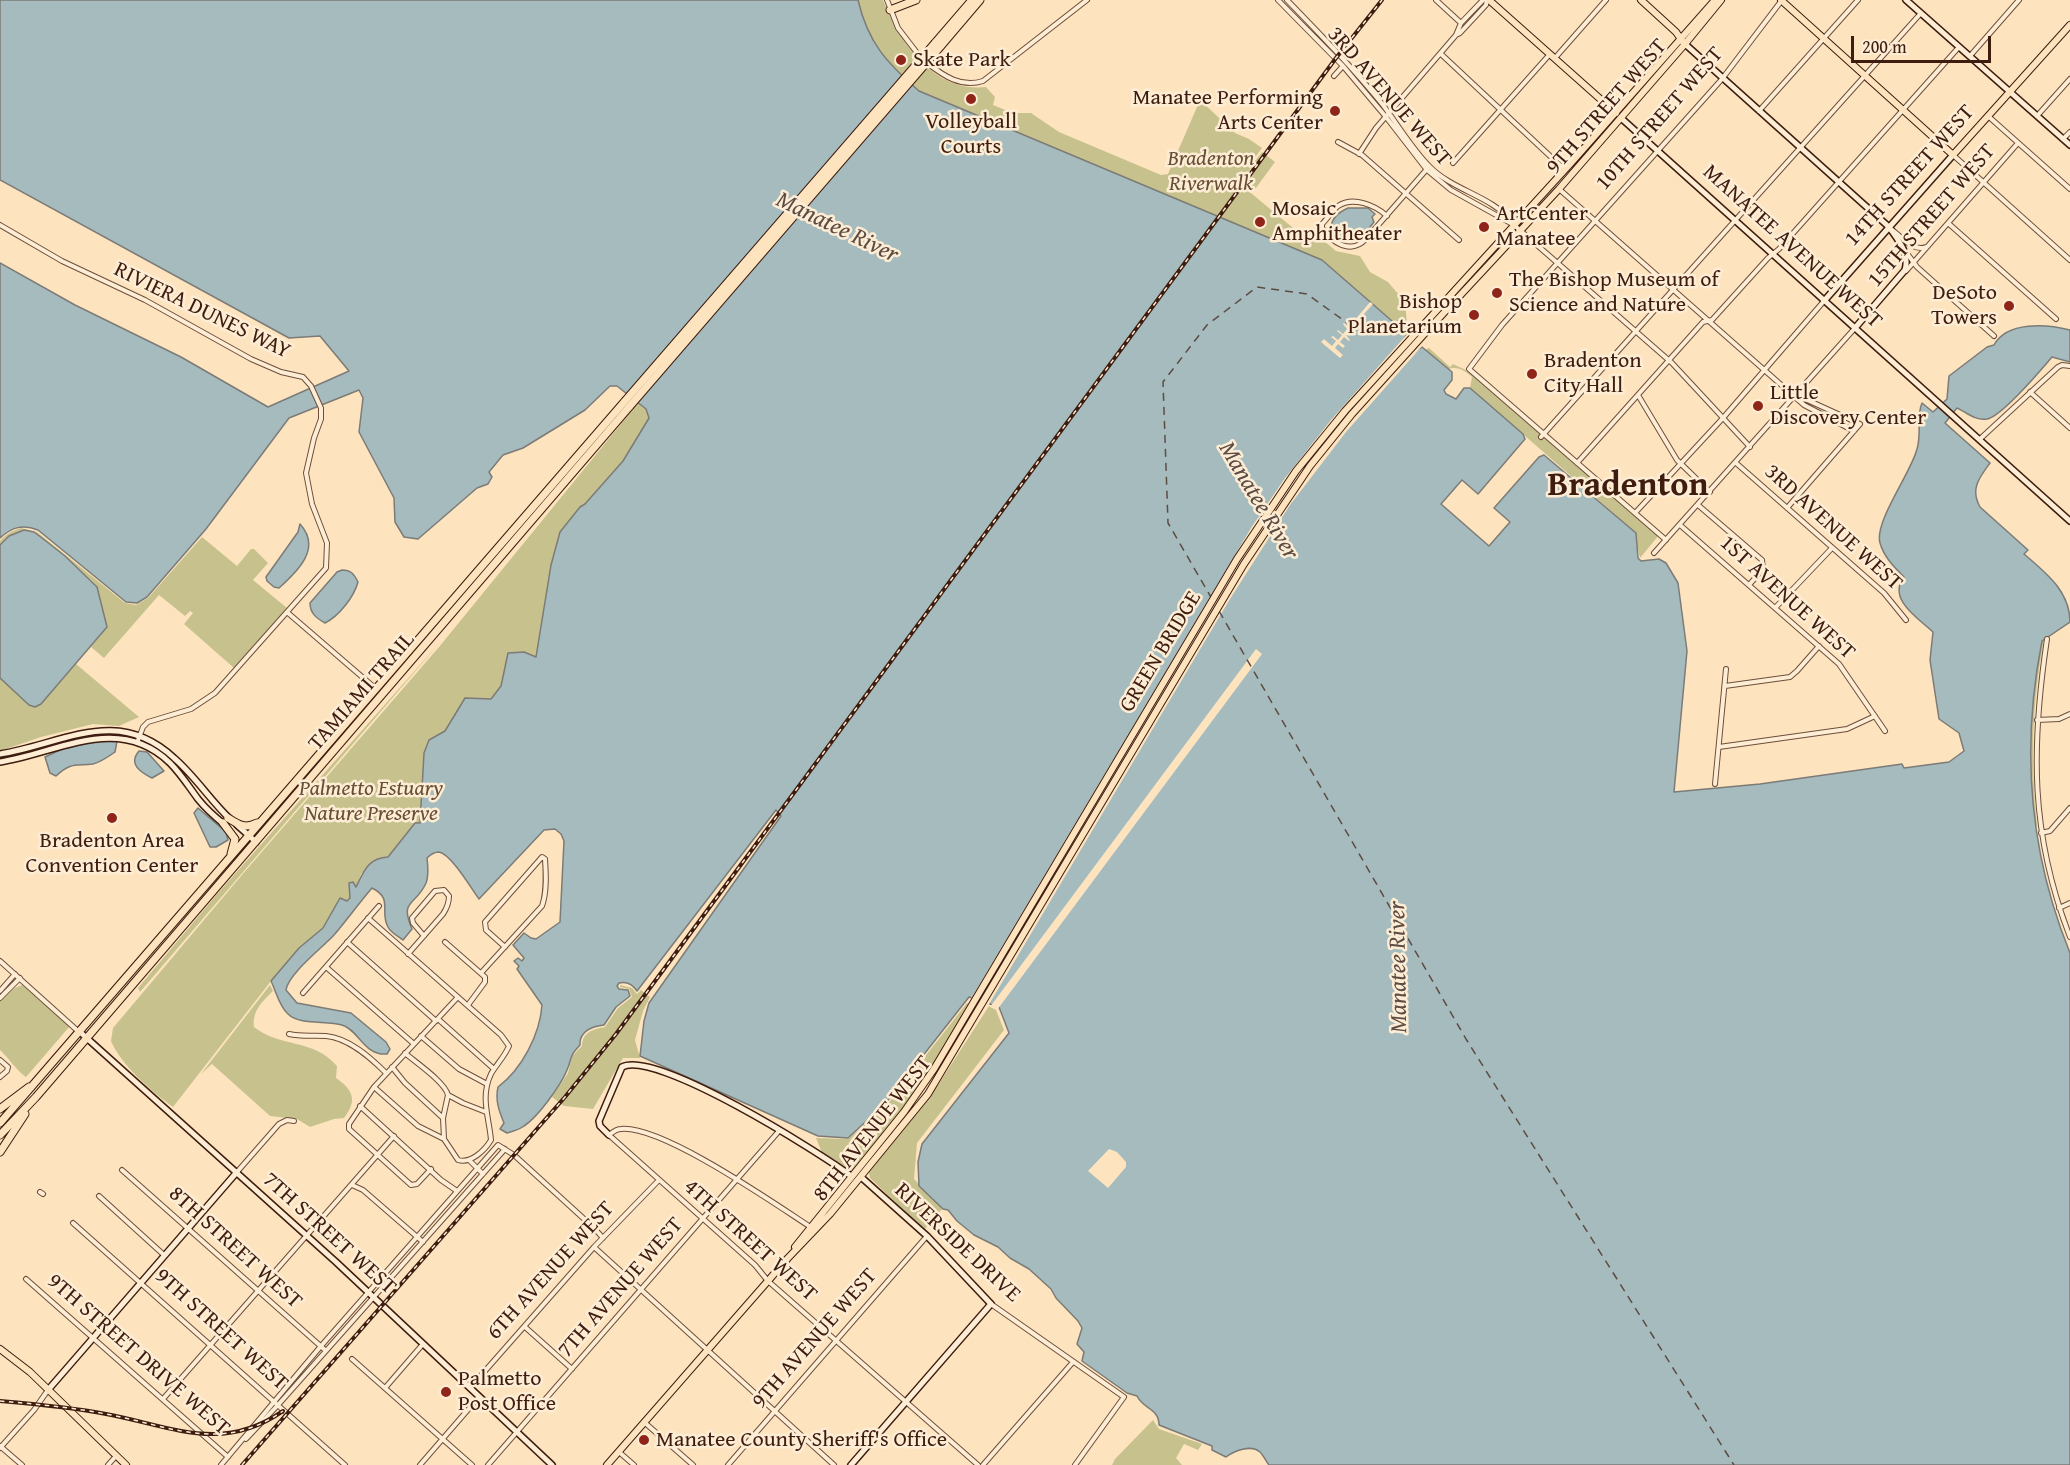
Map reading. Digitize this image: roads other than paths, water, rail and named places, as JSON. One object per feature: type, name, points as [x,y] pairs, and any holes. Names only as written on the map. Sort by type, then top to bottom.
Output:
[{"type":"highway","points":[[890,10],[916,0]]},
{"type":"highway","points":[[628,404],[937,45],[972,0]]},
{"type":"highway","points":[[937,45],[980,0]]},
{"type":"highway","name":"TAMIAMI TRAIL","points":[[0,1123],[471,578],[628,404]]},
{"type":"highway","name":"TAMIAMI TRAIL","points":[[0,1135],[36,1097],[478,584],[628,404]]},
{"type":"highway","points":[[225,820],[245,827],[262,820]]},
{"type":"highway","points":[[225,820],[235,839],[229,859]]},
{"type":"highway","points":[[0,1109],[42,1076]]},
{"type":"highway","points":[[0,1152],[36,1097]]},
{"type":"main road","name":"MANATEE AVENUE WEST","points":[[1486,0],[1621,118]]},
{"type":"main road","points":[[1641,0],[1683,41]]},
{"type":"main road","name":"9TH STREET WEST","points":[[1419,340],[1559,189],[1621,118],[1716,0]]},
{"type":"main road","points":[[1781,0],[1953,155]]},
{"type":"main road","name":"14TH STREET WEST","points":[[1953,155],[2070,25]]},
{"type":"main road","name":"9TH STREET WEST","points":[[1413,334],[1615,112],[1683,41]]},
{"type":"main road","points":[[1586,145],[1592,150]]},
{"type":"main road","points":[[1559,189],[1559,183],[1571,163]]},
{"type":"main road","points":[[1479,262],[1485,268]]},
{"type":"main road","name":"GREEN BRIDGE","points":[[970,1010],[1255,532],[1302,463],[1413,334]]},
{"type":"main road","name":"GREEN BRIDGE","points":[[977,1014],[1267,528],[1310,466],[1419,340]]},
{"type":"main road","name":"8TH AVENUE WEST","points":[[607,1465],[813,1228],[851,1176],[904,1112],[934,1069],[970,1010]]},
{"type":"main road","name":"8TH AVENUE WEST","points":[[813,1228],[830,1214],[928,1094],[977,1014]]},
{"type":"main road","points":[[861,1177],[862,1168],[893,1131],[904,1112]]},
{"type":"main road","points":[[830,1214],[837,1200],[851,1183],[851,1176]]},
{"type":"main road","points":[[0,1349],[30,1372],[126,1465]]},
{"type":"street","points":[[887,0],[898,28],[915,51],[942,74],[958,82],[971,84],[983,81],[997,72],[1087,0]]},
{"type":"street","name":"3RD AVENUE WEST","points":[[1278,0],[1388,115]]},
{"type":"street","name":"3RD AVENUE WEST","points":[[1287,0],[1346,62],[1428,168],[1506,214],[1514,225],[1557,265],[1668,360],[1750,447]]},
{"type":"street","points":[[1436,0],[1461,22]]},
{"type":"street","points":[[1359,154],[1373,132],[1456,35],[1461,22],[1486,0]]},
{"type":"street","points":[[1456,35],[1486,6],[1486,0]]},
{"type":"street","points":[[1453,163],[1529,78],[1606,0]]},
{"type":"street","name":"10TH STREET WEST","points":[[1543,436],[1469,369],[1502,325],[1722,79],[1781,0]]},
{"type":"street","points":[[1758,111],[1858,0]]},
{"type":"street","points":[[1906,0],[2070,145]]},
{"type":"street","points":[[1970,56],[2019,0]]},
{"type":"street","points":[[1666,540],[1543,436],[1921,13]]},
{"type":"street","points":[[1683,41],[1722,79],[1888,227],[1916,248],[1921,249],[1929,245]]},
{"type":"street","points":[[1577,463],[1703,322],[1712,320],[1779,249],[1959,46]]},
{"type":"street","points":[[1441,54],[1564,170]]},
{"type":"street","points":[[1334,76],[1343,66]]},
{"type":"street","points":[[2037,116],[2070,78]]},
{"type":"street","points":[[1988,116],[2070,189]]},
{"type":"street","name":"MANATEE AVENUE WEST","points":[[1621,118],[2070,521]]},
{"type":"street","points":[[2064,139],[2070,132]]},
{"type":"street","points":[[1338,142],[1359,154],[1459,240]]},
{"type":"street","name":"15TH STREET WEST","points":[[1654,553],[1797,397],[2018,143]]},
{"type":"street","points":[[1953,155],[2070,260]]},
{"type":"street","name":"14TH STREET WEST","points":[[1635,513],[1723,418],[1953,155]]},
{"type":"street","points":[[1386,216],[1372,205],[1347,203],[1337,207],[1322,226],[1326,233],[1340,245],[1353,247],[1364,242],[1428,168]]},
{"type":"street","points":[[1559,189],[1812,411],[1857,428]]},
{"type":"street","points":[[1948,223],[2056,319]]},
{"type":"street","name":"RIVIERA DUNES WAY","points":[[0,225],[62,261],[164,310],[251,359],[281,372],[303,377],[311,386],[321,408],[321,419],[306,473],[312,504],[327,543],[326,568],[215,693],[191,709],[148,722],[143,727],[137,743]]},
{"type":"street","points":[[1888,227],[1913,262],[1994,336]]},
{"type":"street","points":[[1899,278],[1906,264],[1903,249]]},
{"type":"street","points":[[1979,440],[2060,366],[2070,366]]},
{"type":"street","points":[[2030,392],[2070,428]]},
{"type":"street","points":[[1638,394],[1681,464],[1710,492]]},
{"type":"street","points":[[1797,397],[1805,399],[1857,428]]},
{"type":"street","points":[[1787,508],[1857,428]]},
{"type":"street","name":"3RD AVENUE WEST","points":[[1736,463],[1884,593],[1906,620]]},
{"type":"street","points":[[1698,505],[1764,563],[1763,569],[1749,585]]},
{"type":"street","name":"1ST AVENUE WEST","points":[[1680,525],[1819,646],[1848,675],[1885,731]]},
{"type":"street","points":[[1775,608],[1832,548]]},
{"type":"street","points":[[471,578],[478,584]]},
{"type":"street","points":[[288,613],[376,689]]},
{"type":"street","points":[[2047,639],[2037,720],[2038,809],[2041,833],[2060,908],[2070,937]]},
{"type":"street","points":[[1725,686],[1790,677],[1819,646]]},
{"type":"street","points":[[1715,784],[1726,669]]},
{"type":"street","points":[[2037,720],[2059,719],[2070,714]]},
{"type":"street","points":[[1719,747],[1847,729],[1875,716]]},
{"type":"street","points":[[0,754],[99,730],[122,731],[141,736],[174,758],[225,820]]},
{"type":"street","points":[[0,762],[35,755],[94,738],[116,738],[137,743],[149,748],[170,763],[199,800],[254,844]]},
{"type":"street","points":[[35,755],[36,747]]},
{"type":"street","points":[[2041,833],[2050,831],[2070,808]]},
{"type":"street","points":[[481,973],[505,947],[542,906],[545,859],[542,857],[485,922],[486,930],[505,947]]},
{"type":"street","points":[[531,867],[545,872]]},
{"type":"street","points":[[408,954],[424,936],[448,905],[449,896],[444,890],[435,891],[412,918],[413,923],[424,936]]},
{"type":"street","points":[[2060,908],[2070,903]]},
{"type":"street","points":[[303,993],[379,906]]},
{"type":"street","points":[[368,918],[468,1005],[508,1044],[507,1050],[487,1083],[486,1112],[491,1138],[485,1148],[469,1160],[462,1162],[458,1160],[444,1139],[418,1126],[374,1087]]},
{"type":"street","points":[[347,942],[494,1069]]},
{"type":"street","points":[[445,942],[485,977],[485,982],[468,1005]]},
{"type":"street","points":[[0,961],[80,1032]]},
{"type":"street","points":[[326,967],[414,1044]]},
{"type":"street","points":[[6,993],[1,990],[15,975]]},
{"type":"street","points":[[0,998],[20,978]]},
{"type":"street","points":[[431,1169],[417,1185],[413,1186],[348,1126],[360,1106],[386,1073],[458,998]]},
{"type":"street","name":"7TH STREET WEST","points":[[80,1032],[375,1297],[552,1465]]},
{"type":"street","points":[[289,1034],[309,1037],[326,1036],[346,1042],[386,1073]]},
{"type":"street","points":[[422,1036],[459,1069],[487,1083]]},
{"type":"street","points":[[405,1053],[447,1090],[443,1118],[444,1139]]},
{"type":"street","points":[[0,1059],[7,1065],[7,1071],[0,1077]]},
{"type":"street","points":[[813,1228],[737,1180],[651,1134],[621,1129],[609,1135],[600,1126],[599,1121],[620,1069],[625,1064],[654,1067],[682,1077],[749,1113],[851,1176]]},
{"type":"street","points":[[392,1067],[405,1083],[443,1118]]},
{"type":"street","points":[[448,1095],[486,1112]]},
{"type":"street","points":[[360,1106],[441,1180],[457,1191]]},
{"type":"street","points":[[22,1465],[0,1446],[39,1404],[93,1337],[279,1124],[286,1120],[294,1121]]},
{"type":"street","name":"7TH AVENUE WEST","points":[[488,1465],[779,1131]]},
{"type":"street","name":"4TH STREET WEST","points":[[609,1135],[755,1265],[768,1281],[978,1465]]},
{"type":"street","points":[[163,1399],[394,1136]]},
{"type":"street","points":[[221,1465],[321,1346],[498,1145],[528,1168],[603,1238]]},
{"type":"street","points":[[485,1148],[490,1153]]},
{"type":"street","points":[[228,1456],[278,1405],[505,1149]]},
{"type":"street","points":[[469,1160],[484,1174]]},
{"type":"street","name":"8TH STREET WEST","points":[[122,1170],[325,1350]]},
{"type":"street","name":"RIVERSIDE DRIVE","points":[[861,1177],[927,1236],[991,1304],[1124,1397],[1123,1402],[1075,1465]]},
{"type":"street","name":"6TH AVENUE WEST","points":[[470,1388],[594,1247],[659,1180]]},
{"type":"street","points":[[351,1185],[363,1190],[423,1242]]},
{"type":"street","points":[[99,1196],[164,1256]]},
{"type":"street","name":"9TH STREET WEST","points":[[73,1223],[345,1465]]},
{"type":"street","name":"9TH AVENUE WEST","points":[[728,1465],[927,1236]]},
{"type":"street","points":[[594,1247],[834,1465]]},
{"type":"street","name":"9TH STREET DRIVE WEST","points":[[26,1279],[228,1456]]},
{"type":"street","points":[[851,1465],[991,1304]]},
{"type":"street","points":[[525,1327],[572,1369]]},
{"type":"street","points":[[385,1388],[423,1344]]},
{"type":"street","points":[[352,1359],[472,1465]]},
{"type":"street","points":[[983,1465],[1073,1362]]},
{"type":"street","points":[[420,1465],[479,1397]]},
{"type":"street","points":[[644,1422],[693,1465]]},
{"type":"street","points":[[619,1452],[634,1465]]},
{"type":"street","points":[[108,1465],[116,1456]]},
{"type":"water","name":"Manatee River","points":[[0,0],[858,0],[867,28],[880,51],[919,91],[1322,260],[1407,334],[1404,339],[1417,350],[1422,347],[1452,372],[1452,380],[1444,390],[1446,394],[1456,399],[1464,388],[1470,388],[1523,434],[1525,439],[1478,494],[1462,480],[1441,504],[1489,546],[1510,522],[1494,508],[1539,457],[1544,455],[1636,533],[1638,558],[1641,561],[1659,559],[1666,563],[1678,583],[1687,651],[1674,792],[1760,784],[1902,764],[1904,768],[1949,762],[1964,751],[1959,733],[1939,719],[1930,660],[1933,632],[1913,614],[1902,600],[1899,593],[1904,577],[1884,553],[1880,543],[1882,523],[1917,449],[1922,403],[1933,412],[1947,399],[1949,376],[1987,347],[1994,345],[2008,332],[2028,326],[2050,326],[2070,330],[2070,362],[2052,357],[2021,392],[1994,416],[1979,419],[1957,408],[1945,423],[1990,463],[1977,484],[1976,495],[1980,507],[2028,550],[2024,554],[2055,583],[2069,611],[2070,622],[2042,641],[2035,681],[2031,760],[2033,799],[2045,877],[2070,953],[2070,1465],[1269,1465],[1261,1453],[1256,1450],[1243,1449],[1226,1457],[1212,1450],[1212,1446],[1159,1425],[1154,1412],[1137,1396],[1127,1393],[1082,1361],[1084,1352],[1077,1344],[1082,1328],[1051,1289],[1029,1269],[1010,1258],[998,1247],[974,1235],[919,1186],[918,1162],[922,1144],[1009,1033],[999,1007],[969,997],[885,1104],[848,1138],[818,1136],[640,1056],[644,1021],[649,1003],[781,816],[776,810],[637,991],[630,984],[619,983],[617,986],[619,989],[628,990],[630,996],[616,1007],[604,1025],[591,1028],[584,1033],[580,1045],[572,1055],[564,1076],[554,1092],[536,1116],[518,1129],[507,1133],[500,1129],[504,1123],[498,1105],[498,1087],[515,1071],[534,1039],[542,1005],[517,969],[519,966],[514,961],[518,958],[522,961],[524,958],[513,945],[524,933],[536,939],[560,922],[564,841],[555,829],[544,830],[479,899],[444,854],[439,852],[432,854],[427,858],[426,883],[408,907],[408,919],[412,929],[403,940],[388,927],[383,896],[372,888],[334,935],[293,976],[286,990],[297,1003],[351,1013],[386,1042],[390,1049],[387,1054],[373,1051],[342,1025],[293,1018],[282,1007],[271,981],[299,948],[323,928],[340,898],[347,901],[350,898],[349,883],[353,882],[356,887],[371,863],[388,857],[415,823],[420,823],[424,753],[429,740],[445,731],[465,698],[491,699],[501,686],[508,653],[524,652],[536,657],[551,565],[560,532],[623,461],[649,418],[646,409],[617,386],[610,386],[585,410],[523,448],[503,455],[489,472],[492,477],[488,484],[477,488],[418,539],[404,537],[395,522],[394,498],[359,432],[363,398],[359,390],[289,418],[206,529],[147,597],[137,603],[126,602],[38,530],[27,527],[18,528],[0,538],[0,263],[75,305],[181,357],[268,407],[349,371],[320,336],[289,338],[0,180]]},
{"type":"water","points":[[1348,208],[1368,208],[1375,214],[1372,217],[1374,222],[1363,236],[1353,241],[1338,235],[1331,227],[1337,215]]},
{"type":"water","points":[[300,524],[309,542],[305,559],[279,588],[274,587],[266,577],[298,532]]},
{"type":"water","points":[[24,530],[34,532],[42,538],[65,556],[97,587],[107,627],[41,704],[35,707],[29,705],[0,678],[0,545],[9,536]]},
{"type":"water","points":[[342,570],[352,573],[358,582],[345,606],[325,623],[314,615],[310,603],[337,572]]},
{"type":"water","points":[[100,740],[117,741],[115,752],[93,764],[70,767],[56,776],[50,773],[45,757],[62,749]]},
{"type":"water","points":[[139,751],[147,752],[164,771],[152,778],[140,770],[135,764]]},
{"type":"water","points":[[198,808],[226,832],[228,840],[216,847],[210,847],[194,813]]},
{"type":"railway","points":[[242,1465],[565,1097],[616,1034],[1336,58],[1382,0]]},
{"type":"railway","points":[[0,1401],[79,1409],[174,1430],[217,1434],[238,1431],[260,1424],[283,1411]]},
{"type":"place","name":"Skate Park","points":[[901,60]]},
{"type":"place","name":"Volleyball Courts","points":[[971,99]]},
{"type":"place","name":"Manatee Performing Arts Center","points":[[1335,111]]},
{"type":"place","name":"Mosaic Amphitheater","points":[[1260,222]]},
{"type":"place","name":"ArtCenter Manatee","points":[[1484,227]]},
{"type":"place","name":"The Bishop Museum of Science and Nature","points":[[1497,293]]},
{"type":"place","name":"DeSoto Towers","points":[[2009,306]]},
{"type":"place","name":"Bishop Planetarium","points":[[1474,315]]},
{"type":"place","name":"Bradenton City Hall","points":[[1532,374]]},
{"type":"place","name":"Little Discovery Center","points":[[1758,406]]},
{"type":"place","name":"Bradenton Area Convention Center","points":[[112,818]]},
{"type":"place","name":"Palmetto Post Office","points":[[446,1392]]},
{"type":"place","name":"Manatee County Sheriff's Office","points":[[644,1440]]},
{"type":"district","name":"Bradenton","points":[[1628,486]]},
{"type":"park label","name":"Bradenton Riverwalk","points":[[1211,172]]},
{"type":"park label","name":"Palmetto Estuary Nature Preserve","points":[[371,802]]}]
